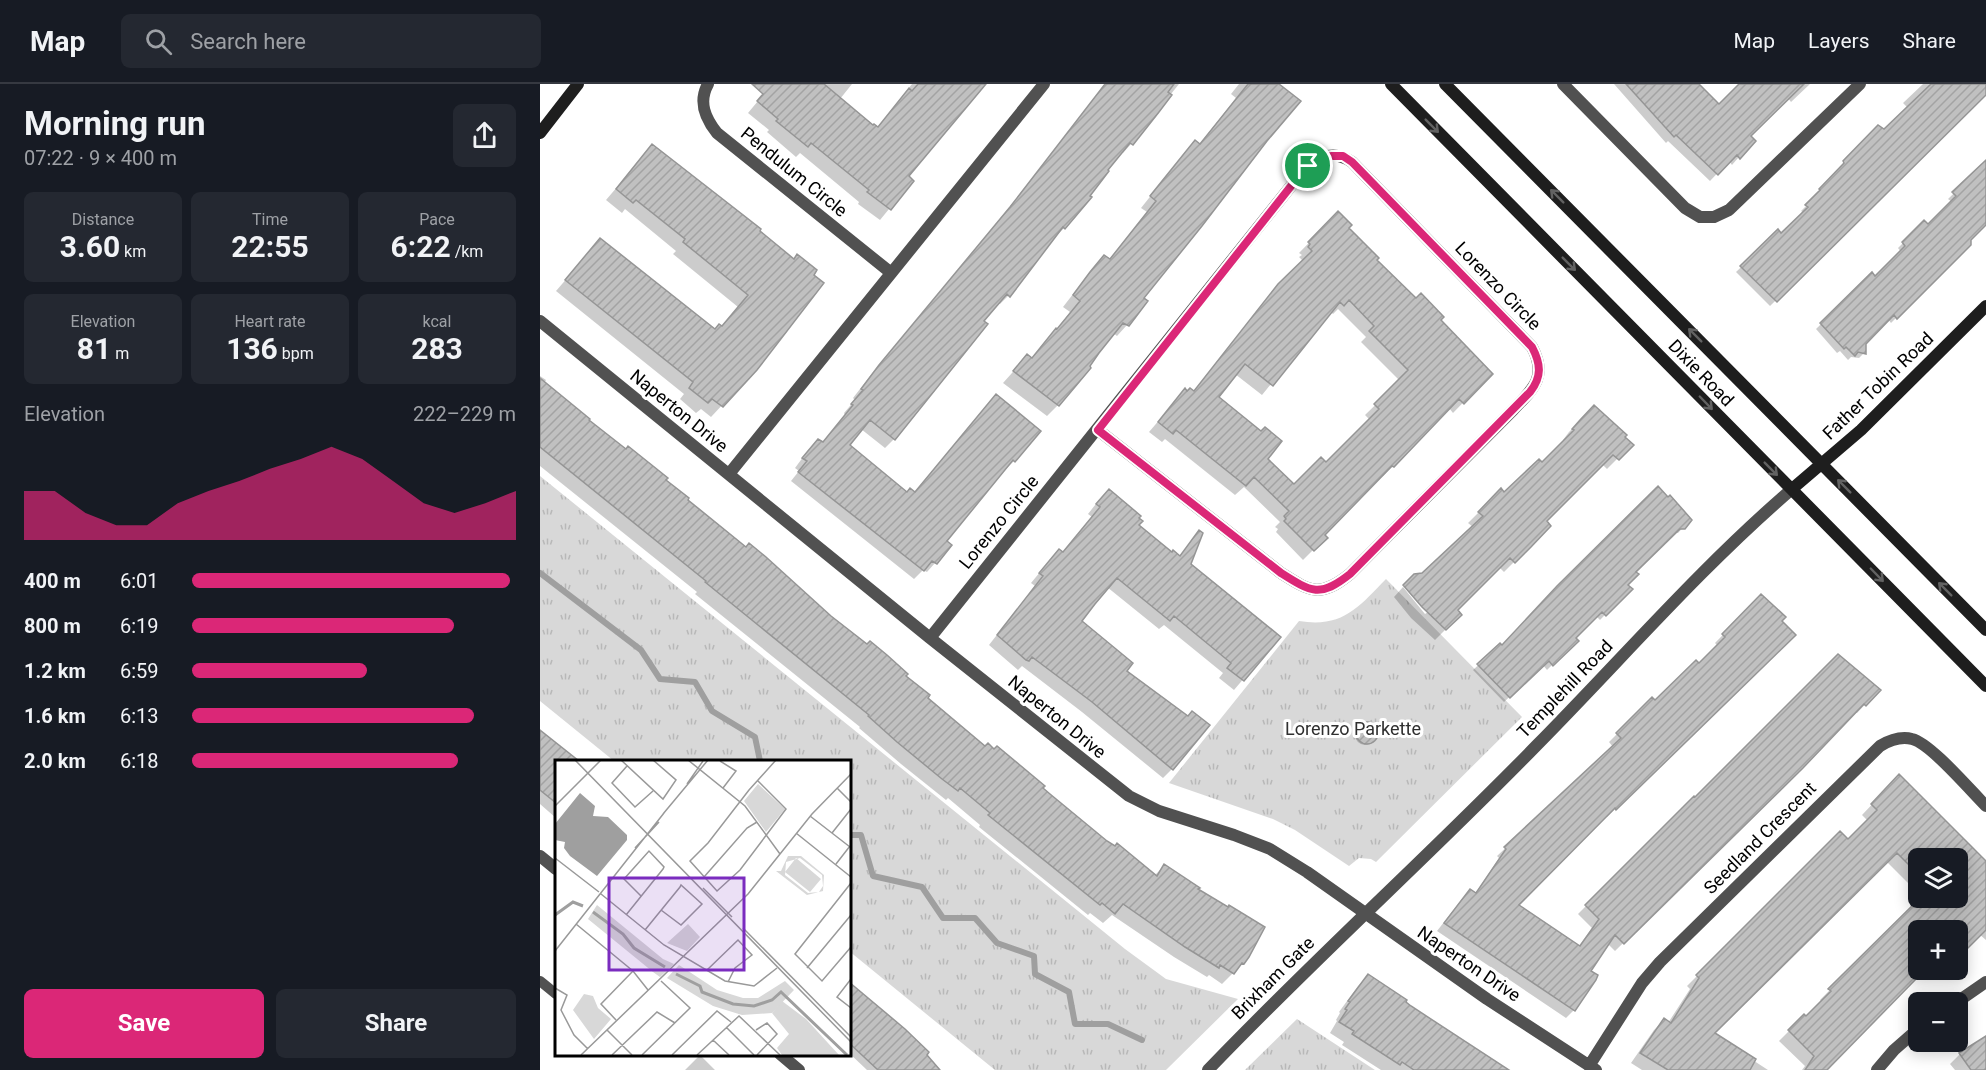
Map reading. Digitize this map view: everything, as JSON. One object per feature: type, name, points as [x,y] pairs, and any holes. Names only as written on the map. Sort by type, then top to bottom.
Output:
[{"type":"main road","points":[[540,133],[578,84]]},
{"type":"main road","name":"Dixie Road","points":[[1391,84],[1986,686]]},
{"type":"main road","name":"Dixie Road","points":[[1445,84],[1986,630]]},
{"type":"main road","name":"Father Tobin Road","points":[[1792,489],[1861,430],[1986,306]]},
{"type":"street","name":"Pendulum Circle","points":[[708,84],[703,101],[704,113],[717,133],[890,272]]},
{"type":"street","points":[[729,474],[1044,84]]},
{"type":"street","points":[[1563,84],[1685,208],[1700,217],[1714,217],[1729,210],[1860,84]]},
{"type":"street","name":"Lorenzo Circle","points":[[930,638],[1299,176],[1319,158],[1343,156],[1366,177],[1532,347],[1539,359],[1540,372],[1537,383],[1525,398],[1350,574],[1333,587],[1319,590],[1302,586],[1281,573],[1098,430]]},
{"type":"street","name":"Naperton Drive","points":[[540,321],[930,638],[1129,796],[1159,811],[1270,849],[1307,872],[1487,999],[1593,1068]]},
{"type":"street","name":"Templehill Road","points":[[1364,913],[1536,746],[1762,514],[1792,489]]},
{"type":"street","name":"Seedland Crescent","points":[[1593,1068],[1642,983],[1660,962],[1880,746],[1902,737],[1920,742],[1986,806]]},
{"type":"street","points":[[540,856],[555,868]]},
{"type":"street","name":"Brixham Gate","points":[[1208,1070],[1364,913]]},
{"type":"street","points":[[1968,994],[1986,982]]},
{"type":"street","points":[[1877,1070],[1908,1038]]},
{"type":"street","points":[[782,1055],[799,1070]]},
{"type":"lane","points":[[540,981],[555,993]]},
{"type":"green space","points":[[540,476],[1125,949],[1166,979],[1238,999],[1166,1070],[995,1070],[850,952],[850,760],[613,760],[540,701]]},
{"type":"green space","name":"Lorenzo Parkette","points":[[1386,579],[1522,717],[1376,862],[1359,858],[1349,866],[1295,830],[1273,819],[1169,783],[1299,621],[1327,621],[1348,614],[1367,599]]},
{"type":"green space","points":[[1297,1019],[1375,1070],[1245,1070]]},
{"type":"building","points":[[752,84],[824,84],[878,127],[909,88],[912,91],[918,84],[986,84],[909,176],[914,181],[891,210],[811,143],[808,147],[776,121],[778,119],[757,101],[763,94]]},
{"type":"building","points":[[1105,84],[1174,84],[1168,92],[1172,95],[1159,112],[1133,145],[1130,143],[1108,170],[1090,196],[1092,197],[1065,229],[1063,227],[1010,297],[1007,294],[984,321],[988,324],[895,440],[870,420],[850,445],[907,492],[910,488],[915,492],[996,394],[1041,431],[1015,462],[1013,460],[947,541],[952,545],[937,564],[932,561],[924,571],[798,472],[807,461],[802,458],[818,439],[823,442],[853,405],[851,404],[879,365],[1010,207]]},
{"type":"building","points":[[1248,84],[1279,84],[1301,101],[1144,298],[1148,301],[1129,326],[1123,323],[1099,353],[1090,366],[1091,368],[1059,406],[1013,371],[1027,354],[1032,358],[1080,301],[1073,295],[1090,272],[1104,255],[1110,259],[1156,201],[1150,196],[1195,140],[1200,144]]},
{"type":"building","points":[[1626,84],[1699,84],[1719,104],[1739,84],[1804,84],[1751,136],[1756,141],[1740,159],[1737,155],[1718,175],[1676,135],[1674,137]]},
{"type":"building","points":[[1931,84],[1986,84],[1986,95],[1777,302],[1740,266],[1778,229],[1781,233],[1808,207],[1805,205],[1878,125],[1884,129]]},
{"type":"building","points":[[652,144],[761,229],[760,231],[794,259],[797,254],[817,270],[814,275],[824,283],[757,370],[723,407],[712,399],[708,403],[689,388],[693,382],[565,280],[600,238],[715,329],[719,324],[722,326],[748,295],[683,242],[685,239],[636,200],[633,203],[616,189]]},
{"type":"building","points":[[1986,160],[1986,225],[1971,240],[1971,245],[1897,319],[1894,315],[1866,344],[1866,354],[1858,352],[1855,356],[1846,347],[1844,349],[1820,323],[1872,272],[1875,276],[1905,246],[1902,242],[1924,220],[1928,224],[1956,196],[1952,192]]},
{"type":"building","points":[[1338,211],[1352,225],[1349,228],[1379,258],[1377,260],[1416,298],[1421,293],[1444,317],[1441,320],[1493,374],[1464,404],[1459,399],[1325,535],[1328,538],[1314,551],[1284,521],[1286,519],[1284,516],[1289,511],[1254,477],[1246,486],[1176,430],[1173,434],[1158,422],[1185,388],[1187,391],[1190,388],[1194,391],[1278,284],[1312,251],[1308,247],[1310,244],[1308,242]],"holes":[[[1349,300],[1374,326],[1369,331],[1408,370],[1374,404],[1379,409],[1326,462],[1321,457],[1294,484],[1268,459],[1282,441],[1265,427],[1261,431],[1219,397],[1245,364],[1273,386],[1340,302],[1344,306]]]},
{"type":"building","points":[[540,378],[626,449],[628,446],[668,478],[666,480],[689,498],[688,500],[746,547],[749,543],[831,616],[867,644],[870,641],[908,674],[906,676],[930,695],[928,698],[985,746],[988,743],[994,749],[997,746],[1107,841],[1115,846],[1117,843],[1157,876],[1164,864],[1200,888],[1198,889],[1265,927],[1244,964],[1242,963],[1234,974],[1220,965],[1219,968],[1123,904],[1115,914],[1102,903],[1100,905],[988,815],[990,813],[960,788],[958,791],[942,779],[897,742],[869,715],[540,447]]},
{"type":"building","points":[[1594,405],[1627,435],[1625,437],[1634,445],[1619,460],[1613,455],[1547,521],[1551,526],[1515,563],[1510,558],[1458,610],[1462,615],[1446,630],[1403,585],[1414,574],[1422,573],[1483,516],[1478,512],[1501,488],[1504,492],[1539,459],[1542,462],[1574,430],[1572,429]]},
{"type":"building","points":[[1658,486],[1668,497],[1670,495],[1692,520],[1685,529],[1680,529],[1636,572],[1639,574],[1628,585],[1633,589],[1606,616],[1602,612],[1576,638],[1579,641],[1553,666],[1549,661],[1510,698],[1477,664],[1500,643],[1502,645],[1557,586]]},
{"type":"building","points":[[1109,489],[1141,516],[1139,518],[1143,521],[1139,525],[1180,556],[1199,530],[1203,533],[1191,564],[1281,637],[1244,681],[1227,668],[1231,663],[1174,616],[1170,621],[1117,578],[1095,604],[1082,621],[1133,663],[1127,671],[1188,716],[1192,711],[1210,725],[1173,770],[1092,702],[1032,657],[1029,661],[1026,660],[997,635],[1043,576],[1039,573],[1059,549],[1063,552],[1100,507],[1096,504]]},
{"type":"building","points":[[1761,594],[1786,617],[1782,621],[1796,635],[1616,810],[1615,808],[1519,905],[1580,946],[1599,919],[1585,905],[1838,654],[1881,690],[1866,706],[1864,704],[1803,768],[1624,944],[1615,935],[1591,971],[1598,975],[1596,980],[1575,1011],[1444,923],[1470,889],[1476,893],[1506,849],[1504,847],[1621,738],[1616,733],[1652,697],[1655,700],[1696,660],[1699,663],[1725,637],[1722,634]]},
{"type":"building","points":[[1367,722],[1377,729],[1378,733],[1371,743],[1367,744],[1357,737],[1356,733],[1363,723]]},
{"type":"building","points":[[540,730],[578,760],[555,760],[555,802],[540,790]]},
{"type":"building","points":[[1899,774],[1986,861],[1986,930],[1968,948],[1968,920],[1908,920],[1908,980],[1915,980],[1827,1070],[1805,1070],[1814,1056],[1788,1030],[1831,991],[1828,989],[1910,908],[1968,908],[1968,848],[1908,848],[1908,864],[1897,853],[1715,1033],[1756,1059],[1750,1070],[1668,1070],[1640,1053],[1664,1018],[1671,1023],[1699,978],[1696,975],[1840,831],[1848,839],[1877,810],[1871,804]]},
{"type":"building","points":[[1368,974],[1407,1000],[1406,1002],[1411,1006],[1509,1070],[1414,1070],[1402,1062],[1400,1065],[1352,1034],[1354,1031],[1339,1022],[1347,1010],[1345,1009],[1350,1002],[1348,1001]]},
{"type":"building","points":[[850,983],[929,1052],[927,1055],[940,1070],[878,1070],[850,1044]]},
{"type":"building","points":[[1986,1036],[1986,1070],[1971,1070],[1959,1053],[1968,1052],[1968,1047]]},
{"type":"waterway","points":[[540,573],[641,650],[660,679],[695,682],[712,711],[755,737],[760,760]]},
{"type":"waterway","points":[[850,835],[861,835],[873,876],[922,887],[943,918],[975,918],[997,943],[1034,956],[1035,974],[1069,992],[1075,1024],[1108,1024],[1142,1040]]},
{"type":"route","points":[[1332,156],[1343,156],[1352,162],[1532,347],[1539,359],[1540,372],[1537,383],[1530,392],[1350,574],[1333,587],[1319,590],[1302,586],[1281,573],[1098,430],[1308,166],[1319,158],[1332,156]]}]
